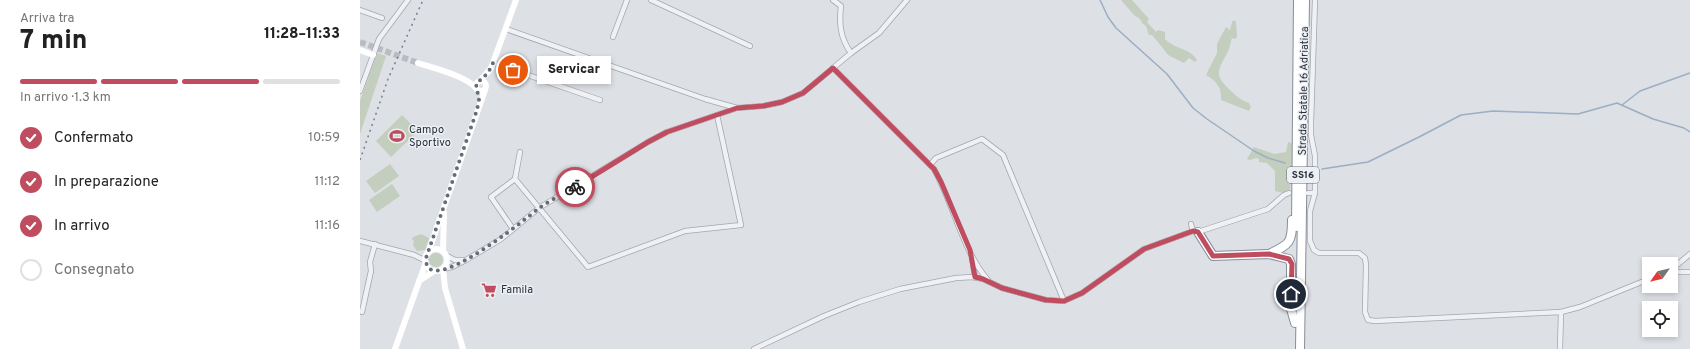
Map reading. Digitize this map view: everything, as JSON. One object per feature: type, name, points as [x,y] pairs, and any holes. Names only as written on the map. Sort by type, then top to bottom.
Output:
[{"type":"highway","name":"Strada Statale 16 Adriatica","points":[[1295,349],[1292,194],[1298,0]]},
{"type":"highway","name":"Strada Statale 16 Adriatica","points":[[1300,349],[1305,0]]},
{"type":"highway","points":[[1269,254],[1289,242],[1292,236],[1292,194]]},
{"type":"highway","points":[[1195,231],[1213,256],[1269,254],[1289,259],[1292,264],[1291,309],[1295,323]]},
{"type":"main road","points":[[395,349],[516,0]]},
{"type":"main road","points":[[360,50],[372,55]]},
{"type":"main road","points":[[418,62],[478,85],[482,91],[485,88]]},
{"type":"main road","points":[[477,110],[479,100],[478,85],[488,73],[493,63]]},
{"type":"main road","points":[[478,85],[484,82],[485,88]]},
{"type":"main road","points":[[447,199],[443,222],[447,263],[443,269],[446,288],[463,349]]},
{"type":"main road","points":[[427,258],[437,249],[445,254]]},
{"type":"main road","points":[[427,258],[428,268],[434,271],[446,288]]},
{"type":"main road","points":[[419,281],[434,271],[443,269]]},
{"type":"street","points":[[360,91],[379,39],[408,0]]},
{"type":"street","points":[[613,37],[627,0]]},
{"type":"street","points":[[651,0],[750,46]]},
{"type":"street","points":[[833,0],[841,6],[839,19],[841,32],[845,45],[851,53]]},
{"type":"street","points":[[443,269],[452,267],[466,260],[501,239],[539,208],[667,132],[737,108],[763,106],[782,102],[803,93],[851,53],[879,33],[907,0]]},
{"type":"street","points":[[1315,0],[1311,122],[1311,135],[1315,156],[1315,193],[1310,211],[1310,241],[1314,250],[1319,253],[1359,253],[1365,258],[1365,312],[1368,320],[1375,321],[1561,312],[1580,307],[1642,282]]},
{"type":"street","points":[[360,10],[382,18]]},
{"type":"street","points":[[506,29],[705,99],[737,108]]},
{"type":"street","points":[[493,63],[600,100]]},
{"type":"street","points":[[833,68],[934,169],[970,250],[979,267],[990,282]]},
{"type":"street","points":[[515,179],[588,267],[685,230],[741,225],[717,115]]},
{"type":"street","points":[[930,165],[936,158],[982,139],[1003,155],[1064,301]]},
{"type":"street","points":[[513,229],[491,197],[515,179],[520,152]]},
{"type":"street","points":[[1308,193],[1315,193]]},
{"type":"street","points":[[754,349],[824,316],[859,302],[900,289],[956,278],[976,278],[990,282],[1002,288],[1046,300],[1064,301],[1082,293],[1144,249],[1195,231],[1268,209],[1284,195],[1292,194]]},
{"type":"street","points":[[1191,224],[1195,231]]},
{"type":"street","points":[[360,241],[427,258]]},
{"type":"street","points":[[362,312],[371,271],[370,262],[375,244]]},
{"type":"street","points":[[970,250],[976,278]]},
{"type":"street","points":[[445,254],[455,260],[466,260]]},
{"type":"street","points":[[1678,265],[1690,254]]},
{"type":"street","points":[[967,277],[973,265]]},
{"type":"street","points":[[976,278],[979,267]]},
{"type":"street","points":[[1678,271],[1690,272]]},
{"type":"street","points":[[1560,349],[1561,312]]},
{"type":"green space","points":[[1121,0],[1132,0],[1149,19],[1147,22],[1156,32],[1158,30],[1165,32],[1165,39],[1173,45],[1190,53],[1197,60],[1195,62],[1189,58],[1184,63],[1168,55],[1152,35],[1149,35],[1146,26]]},
{"type":"green space","points":[[1234,20],[1236,22],[1237,37],[1235,39],[1232,38],[1229,50],[1219,69],[1219,73],[1222,81],[1231,91],[1239,98],[1249,103],[1251,107],[1249,111],[1221,100],[1218,85],[1206,75],[1217,53],[1217,44],[1226,27],[1230,30]]},
{"type":"green space","points":[[377,53],[386,56],[360,134],[360,101]]},
{"type":"green space","name":"Campo Sportivo","points":[[402,115],[418,131],[391,157],[376,141]]},
{"type":"green space","points":[[1288,142],[1293,144],[1290,191],[1284,193],[1275,191],[1275,171],[1267,163],[1259,162],[1259,159],[1256,158],[1250,160],[1247,159],[1254,147],[1274,154],[1286,152]]},
{"type":"green space","points":[[390,164],[399,176],[375,193],[366,181]]},
{"type":"green space","points":[[392,184],[400,196],[377,212],[369,200]]},
{"type":"green space","points":[[421,234],[429,238],[425,250],[417,251],[413,245],[414,241],[412,239],[413,237]]},
{"type":"green space","points":[[433,253],[439,253],[443,257],[443,263],[439,267],[433,267],[429,263],[429,257]]},
{"type":"waterway","points":[[1100,0],[1108,17],[1116,28],[1167,74],[1193,108],[1254,151],[1268,158],[1285,163]]},
{"type":"waterway","points":[[1622,105],[1640,91],[1690,73]]},
{"type":"waterway","points":[[1322,169],[1368,162],[1461,115],[1493,111],[1578,114],[1617,103],[1653,119],[1684,128],[1690,132]]},
{"type":"tunnel","points":[[360,42],[418,63]]},
{"type":"railway","points":[[360,160],[388,79],[423,0]]},
{"type":"way so far","points":[[513,70],[493,63],[488,73],[476,84],[479,100],[477,110],[426,258],[426,265],[431,270],[437,271],[452,267],[466,260],[501,239],[539,208],[575,187]]},
{"type":"place","name":"Servicar","points":[[513,70]]},
{"type":"place","name":"Campo Sportivo","points":[[397,136]]},
{"type":"place","name":"Famila","points":[[489,290]]},
{"type":"route","points":[[575,187],[667,132],[737,108],[763,106],[782,102],[803,93],[833,68],[934,169],[970,250],[975,277],[1002,288],[1046,300],[1058,302],[1064,301],[1082,293],[1144,249],[1193,231],[1198,232],[1209,252],[1213,256],[1269,254],[1282,256],[1289,259],[1292,264],[1291,294]]}]
